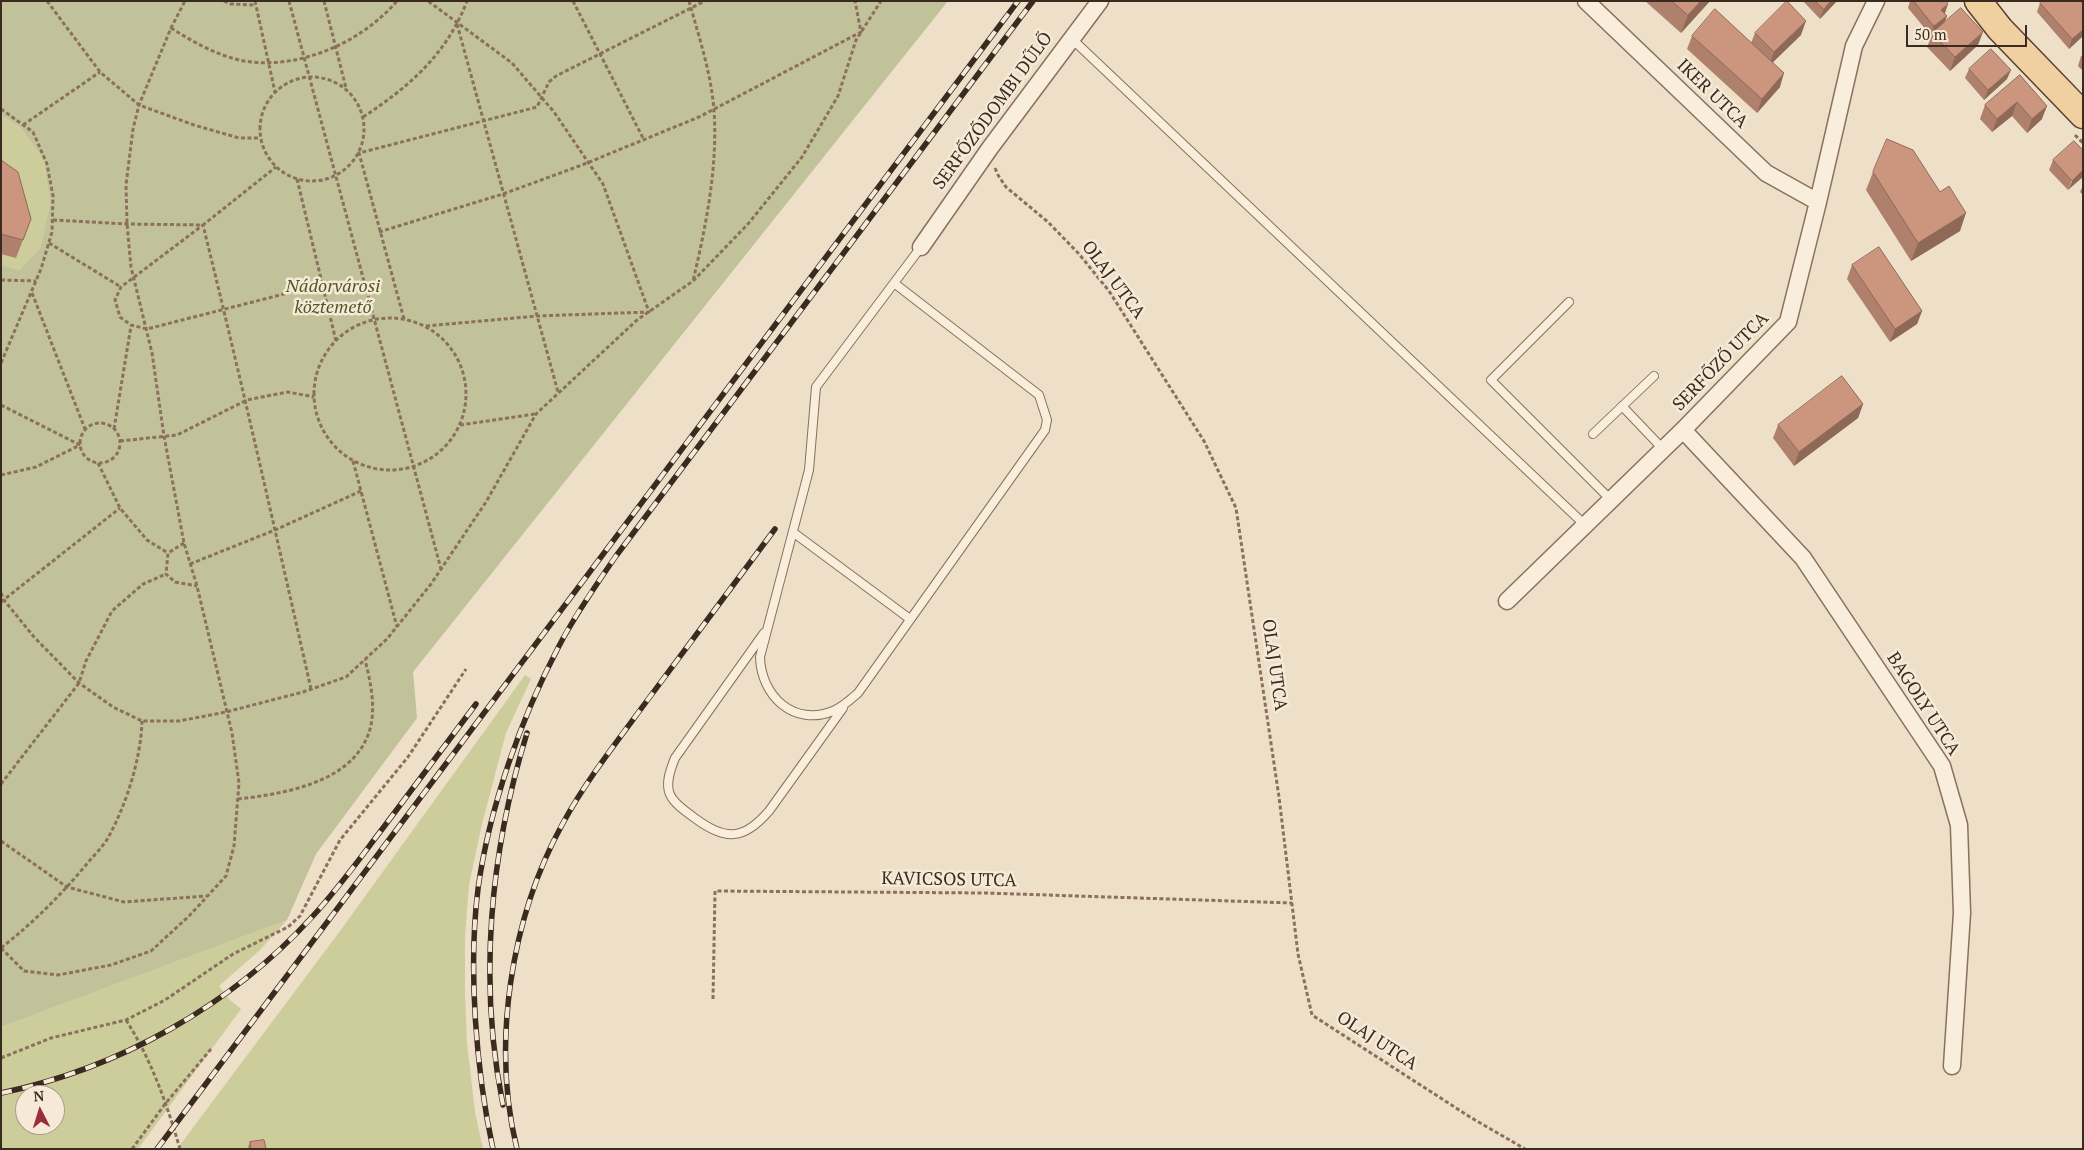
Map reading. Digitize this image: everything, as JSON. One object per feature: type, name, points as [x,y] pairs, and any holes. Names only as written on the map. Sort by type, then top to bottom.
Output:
[{"type":"main road","points":[[1978,1],[2000,29],[2083,115]]},
{"type":"street","name":"SERFŐZŐDOMBI DŰLŐ","points":[[921,247],[1070,38],[1100,1]]},
{"type":"street","name":"IKER UTCA","points":[[1586,1],[1766,173],[1818,202]]},
{"type":"street","name":"SERFŐZŐ UTCA","points":[[1507,600],[1683,430],[1788,322],[1854,46],[1876,1]]},
{"type":"street","name":"BAGOLY UTCA","points":[[1683,430],[1802,558],[1942,766],[1959,825],[1960,835],[1962,913],[1952,1066]]},
{"type":"lane","points":[[1070,38],[1585,525]]},
{"type":"lane","points":[[845,705],[822,714],[807,714],[782,706],[772,695],[760,671],[760,657],[809,470],[816,388],[921,247]]},
{"type":"lane","points":[[768,627],[675,758],[668,779],[670,797],[676,805],[718,833],[728,835],[748,830],[758,823],[768,811],[845,705],[858,693],[1045,430],[1047,420],[1039,395],[894,282]]},
{"type":"lane","points":[[1569,302],[1490,380],[1610,500]]},
{"type":"lane","points":[[1593,434],[1654,376]]},
{"type":"lane","points":[[1622,406],[1663,449]]},
{"type":"lane","points":[[794,533],[910,620]]},
{"type":"path","points":[[47,1],[100,72],[139,106],[239,138],[260,138]]},
{"type":"path","points":[[142,721],[141,737],[126,800],[107,840],[32,924],[1,948],[24,971],[58,975],[111,964],[151,951],[189,916],[226,876],[234,846],[239,783],[232,733],[197,586],[184,543],[147,329],[134,277],[127,224],[126,185],[133,129],[139,106],[171,28],[185,1]]},
{"type":"path","points":[[224,1],[231,4],[256,3],[275,92]]},
{"type":"path","points":[[289,1],[441,569]]},
{"type":"path","points":[[324,1],[346,89]]},
{"type":"path","points":[[171,28],[212,51],[242,61],[269,63],[304,58],[335,46],[365,30],[397,1]]},
{"type":"path","points":[[428,1],[512,63],[542,99],[588,162],[603,184],[649,312]]},
{"type":"path","points":[[363,117],[412,82],[448,39],[468,1]]},
{"type":"path","points":[[573,1],[644,140]]},
{"type":"path","points":[[689,1],[709,76],[714,110],[710,192],[693,282]]},
{"type":"path","points":[[404,319],[359,153],[364,129],[363,117],[357,102],[346,89],[335,82],[322,78],[309,77],[297,79],[285,84],[275,92],[265,105],[260,121],[260,138],[266,154],[276,167],[297,179],[323,180],[335,176],[348,166],[359,153],[538,108],[550,82],[556,76],[705,1]]},
{"type":"path","points":[[855,1],[860,32]]},
{"type":"path","points":[[1,593],[3,601],[34,637],[79,683],[113,707],[142,721],[179,720],[226,712],[346,678],[397,628],[441,569],[486,502],[536,414],[606,347],[649,312],[693,282],[748,224],[802,157],[838,96],[860,32],[881,1]]},
{"type":"path","points":[[457,23],[502,194],[558,392]]},
{"type":"path","points":[[380,232],[502,194],[644,140],[714,110],[860,32]]},
{"type":"path","points":[[24,125],[100,72]]},
{"type":"path","points":[[1,108],[33,132],[47,164],[53,196],[53,220],[50,243],[36,282],[1,363]]},
{"type":"path","name":"OLAJ UTCA","points":[[990,148],[998,175],[1006,187],[1054,229],[1079,254],[1109,291],[1204,441],[1236,508],[1279,797],[1298,954],[1312,1015],[1470,1117],[1525,1149]]},
{"type":"path","points":[[276,167],[121,287],[115,300],[120,317],[130,326],[147,329],[323,284]]},
{"type":"path","points":[[297,179],[336,341]]},
{"type":"path","points":[[53,220],[127,224],[203,225]]},
{"type":"path","points":[[203,225],[247,400],[311,689]]},
{"type":"path","points":[[50,243],[121,287]]},
{"type":"path","points":[[1,280],[36,282]]},
{"type":"path","points":[[31,292],[85,429]]},
{"type":"path","points":[[426,326],[537,316],[649,312]]},
{"type":"path","points":[[388,318],[404,319],[426,326],[444,340],[458,359],[465,380],[466,403],[460,426],[448,443],[432,457],[414,466],[393,470],[372,468],[353,460],[333,444],[320,422],[314,397],[318,370],[323,357],[336,341],[353,328],[373,320],[388,318]]},
{"type":"path","points":[[114,429],[130,326]]},
{"type":"path","points":[[120,441],[176,434],[247,400],[288,392],[314,397]]},
{"type":"path","points":[[1,405],[80,445],[86,457],[98,462],[104,462],[114,457],[118,452],[120,441],[114,429],[109,425],[96,423],[85,429],[80,445]]},
{"type":"path","points":[[460,426],[536,414]]},
{"type":"path","points":[[1,475],[36,467],[80,445]]},
{"type":"path","points":[[353,460],[397,628]]},
{"type":"path","points":[[98,462],[120,508],[147,540],[168,553]]},
{"type":"path","points":[[190,564],[275,530],[361,491]]},
{"type":"path","points":[[3,601],[120,508]]},
{"type":"path","points":[[168,553],[184,543]]},
{"type":"path","points":[[166,574],[168,553]]},
{"type":"path","points":[[166,574],[175,582],[197,586]]},
{"type":"path","points":[[1,784],[79,683],[86,661],[112,611],[144,584],[166,574]]},
{"type":"path","points":[[238,800],[270,795],[321,779],[356,757],[368,734],[372,710],[370,680],[365,660]]},
{"type":"path","points":[[1,1058],[51,1038],[126,1020],[165,1000],[233,954],[288,927],[300,916],[340,840],[408,757],[466,669]]},
{"type":"path","points":[[1,841],[67,887],[124,902],[206,896]]},
{"type":"path","name":"KAVICSOS UTCA","points":[[713,999],[714,890],[985,894],[1292,903]]},
{"type":"path","points":[[126,1020],[141,1044],[165,1104],[180,1149]]},
{"type":"path","points":[[132,1149],[165,1104],[211,1049]]},
{"type":"green space","name":"Nádorvárosi köztemető","points":[[1,1],[948,1],[413,672],[417,718],[316,854],[287,920],[1,1027],[1,265],[19,270],[40,249],[50,203],[44,160],[20,127],[1,115]]},
{"type":"green space","points":[[1,115],[20,127],[44,160],[50,203],[40,249],[19,270],[1,265]]},
{"type":"green space","points":[[525,675],[531,679],[506,733],[482,824],[469,885],[465,937],[467,1043],[475,1112],[483,1149],[177,1149],[340,931]]},
{"type":"green space","points":[[287,920],[260,950],[219,986],[230,1000],[241,1009],[138,1149],[1,1149],[1,1027]]},
{"type":"building","points":[[1672,1],[1701,1],[1688,15]]},
{"type":"building","points":[[1787,1],[1806,21],[1774,52],[1755,33]]},
{"type":"building","points":[[1815,1],[1831,1],[1824,9]]},
{"type":"building","points":[[1914,1],[1946,1],[1948,4],[1941,10],[1947,16],[1934,26]]},
{"type":"building","points":[[2042,1],[2081,1],[2083,4],[2083,30],[2072,39],[2040,3]]},
{"type":"building","points":[[1961,8],[1983,32],[1955,57],[1932,33]]},
{"type":"building","points":[[1715,9],[1784,73],[1762,99],[1692,36]]},
{"type":"building","points":[[1991,49],[2011,70],[1988,90],[1969,69]]},
{"type":"building","points":[[2020,75],[2047,106],[2032,119],[2017,102],[1997,119],[1985,105]]},
{"type":"building","points":[[1887,139],[1913,150],[1940,192],[1949,186],[1966,213],[1918,243],[1873,172]]},
{"type":"building","points":[[2074,141],[2083,150],[2083,170],[2072,181],[2053,160]]},
{"type":"building","points":[[1,160],[18,172],[31,219],[23,240],[1,234]]},
{"type":"building","points":[[1879,247],[1922,311],[1895,329],[1852,265]]},
{"type":"building","points":[[1842,376],[1863,404],[1799,452],[1778,425]]},
{"type":"building","points":[[264,1140],[266,1149],[251,1149],[250,1142]]},
{"type":"railway","points":[[157,1149],[1018,1]]},
{"type":"railway","points":[[493,1149],[482,1087],[475,1019],[474,952],[478,889],[483,858],[498,796],[508,764],[545,674],[572,623],[616,556],[1033,1]]},
{"type":"railway","points":[[517,1149],[509,1109],[506,1067],[506,1024],[519,940],[530,899],[545,860],[572,807],[593,775],[775,529]]},
{"type":"railway","points":[[1,1093],[45,1082],[88,1068],[130,1050],[170,1029],[209,1005],[246,978],[280,949],[331,896],[476,704]]},
{"type":"railway","points":[[503,1105],[495,1058],[491,1011],[492,917],[504,824],[514,778],[527,733]]}]
